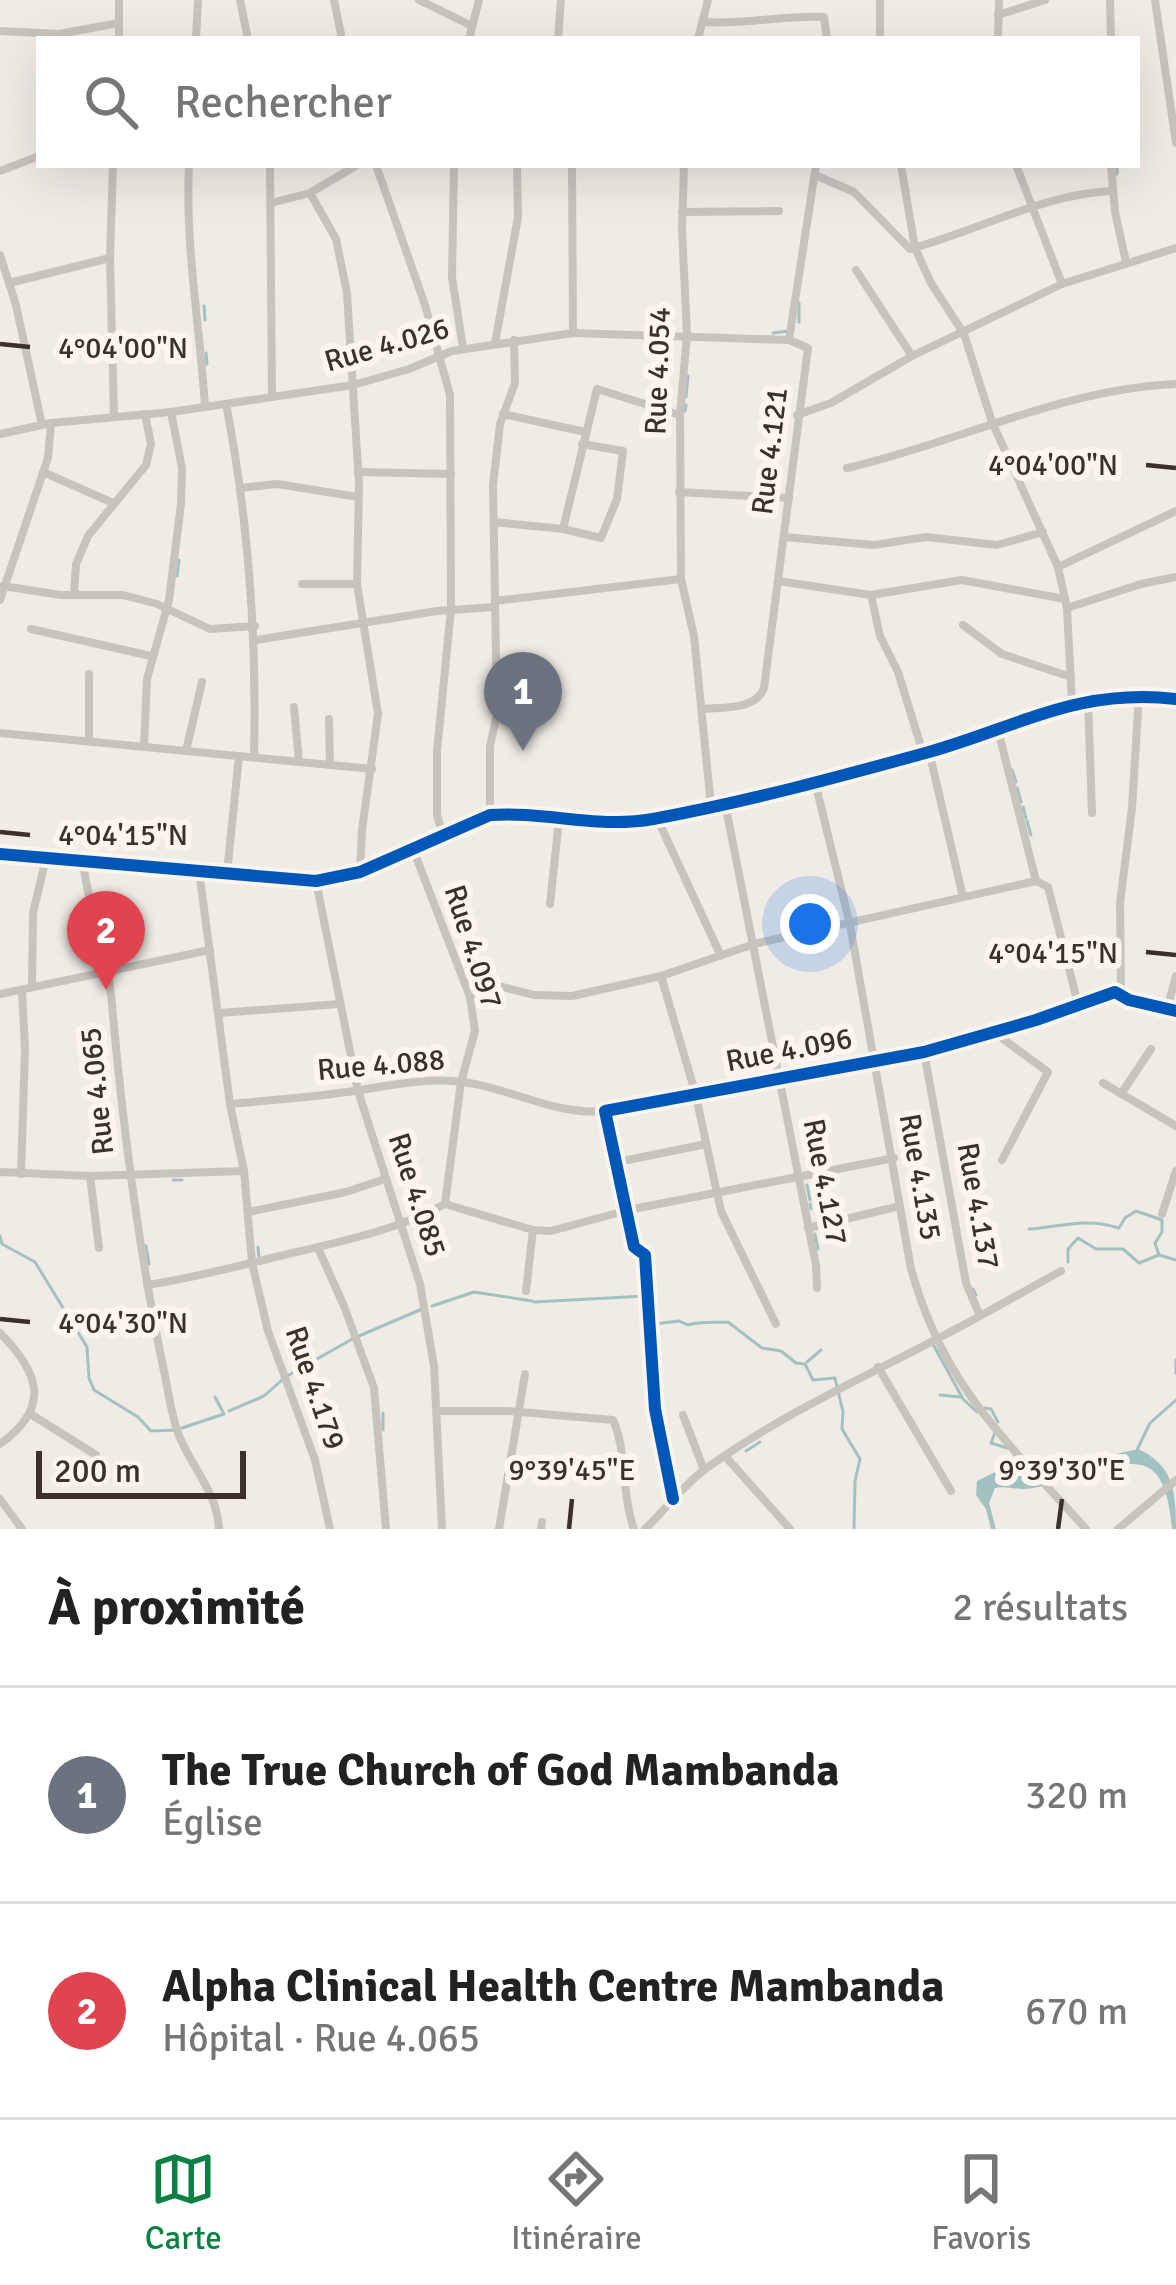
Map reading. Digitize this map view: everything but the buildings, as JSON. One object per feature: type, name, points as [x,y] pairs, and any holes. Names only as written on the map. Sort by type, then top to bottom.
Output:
[{"type":"street","points":[[119,0],[119,36]]},
{"type":"street","points":[[196,36],[198,0]]},
{"type":"street","points":[[240,0],[247,36]]},
{"type":"street","points":[[334,0],[342,36]]},
{"type":"street","points":[[419,0],[472,26]]},
{"type":"street","points":[[470,36],[479,0]]},
{"type":"street","points":[[558,36],[561,0]]},
{"type":"street","points":[[699,36],[708,0]]},
{"type":"street","points":[[880,0],[880,36]]},
{"type":"street","points":[[998,36],[1000,0]]},
{"type":"street","points":[[998,15],[1045,0]]},
{"type":"street","points":[[1110,0],[1111,36]]},
{"type":"street","points":[[1155,0],[1176,143]]},
{"type":"street","points":[[702,22],[824,17],[827,36]]},
{"type":"street","points":[[0,31],[59,34],[119,22]]},
{"type":"street","points":[[0,171],[36,157]]},
{"type":"street","points":[[113,168],[114,416]]},
{"type":"street","points":[[189,168],[186,218],[205,407]]},
{"type":"street","points":[[270,168],[272,397]]},
{"type":"street","points":[[271,203],[310,193],[352,168]]},
{"type":"street","points":[[377,168],[441,354],[450,395],[451,610],[437,752],[437,815],[443,835]]},
{"type":"street","points":[[454,168],[452,278],[464,348]]},
{"type":"street","points":[[495,343],[518,217],[517,168]]},
{"type":"street","points":[[572,168],[573,333]]},
{"type":"street","name":"Rue 4.054","points":[[684,168],[687,334],[680,415],[681,579],[694,636],[711,806]]},
{"type":"street","points":[[902,168],[915,248],[964,334],[992,422],[1058,567],[1066,604],[1072,703]]},
{"type":"street","points":[[1017,168],[1062,284]]},
{"type":"street","points":[[1111,168],[1126,262]]},
{"type":"street","points":[[816,170],[854,192],[906,249],[1070,193],[1112,190]]},
{"type":"street","name":"Rue 4.121","points":[[702,709],[752,703],[760,697],[808,348],[789,340],[816,170]]},
{"type":"street","points":[[310,193],[330,223],[343,267],[358,472],[357,584],[378,714],[360,872]]},
{"type":"street","points":[[682,212],[779,211]]},
{"type":"street","points":[[797,416],[1062,284],[1176,248]]},
{"type":"street","points":[[0,255],[47,424],[44,472],[0,599]]},
{"type":"street","points":[[9,283],[110,258]]},
{"type":"street","points":[[856,270],[912,356]]},
{"type":"street","name":"Rue 4.026","points":[[0,434],[353,385],[441,354],[514,340],[573,333],[789,340]]},
{"type":"street","points":[[490,814],[490,746],[497,714],[493,485],[503,414],[515,382],[514,340]]},
{"type":"street","points":[[847,468],[1036,409],[1176,384]]},
{"type":"street","points":[[563,529],[595,391],[599,388],[680,415]]},
{"type":"street","points":[[226,404],[242,488],[255,626],[254,757]]},
{"type":"street","points":[[144,746],[151,656],[167,608],[182,486],[171,412]]},
{"type":"street","points":[[74,594],[78,559],[95,524],[138,480],[146,465],[151,444],[145,414]]},
{"type":"street","points":[[503,414],[585,432]]},
{"type":"street","points":[[494,522],[602,538],[616,499],[623,451],[583,444]]},
{"type":"street","points":[[44,472],[114,503]]},
{"type":"street","points":[[358,472],[451,474]]},
{"type":"street","points":[[242,488],[277,484],[358,497]]},
{"type":"street","points":[[679,492],[789,497]]},
{"type":"street","points":[[1058,567],[1176,511]]},
{"type":"street","points":[[784,537],[874,545],[926,537],[997,545],[1043,532]]},
{"type":"street","points":[[778,581],[871,595],[962,580],[1066,604],[1176,577]]},
{"type":"street","points":[[256,640],[681,579]]},
{"type":"street","points":[[302,584],[357,584]]},
{"type":"street","points":[[3,586],[123,595],[167,608],[210,629],[255,626]]},
{"type":"street","points":[[871,595],[880,636],[926,752],[963,897]]},
{"type":"street","points":[[962,625],[1002,654],[1071,677]]},
{"type":"street","points":[[31,629],[151,656]]},
{"type":"street","points":[[89,674],[89,741]]},
{"type":"street","points":[[186,751],[202,682]]},
{"type":"street","points":[[1139,695],[1120,903],[1121,993],[1129,1000],[1171,1010],[1176,976]]},
{"type":"street","points":[[0,854],[316,881],[360,872],[490,814],[620,824],[656,818],[926,752],[1088,699],[1139,695],[1176,699]]},
{"type":"street","points":[[1088,699],[1092,813]]},
{"type":"street","points":[[294,707],[298,762]]},
{"type":"street","points":[[329,719],[330,765]]},
{"type":"street","points":[[998,730],[1036,881]]},
{"type":"street","points":[[0,733],[372,769]]},
{"type":"street","points":[[227,873],[239,756]]},
{"type":"street","name":"Rue 4.135","points":[[815,782],[850,925],[911,1269],[935,1340],[972,1402],[1087,1529]]},
{"type":"street","name":"Rue 4.127","points":[[725,803],[782,1076],[817,1288]]},
{"type":"street","points":[[656,818],[719,954]]},
{"type":"street","points":[[550,904],[559,819]]},
{"type":"street","name":"Rue 4.097","points":[[413,849],[470,997],[475,1031],[461,1082],[446,1204]]},
{"type":"street","points":[[21,1174],[27,988],[33,913],[46,858]]},
{"type":"street","name":"Rue 4.065","points":[[83,861],[86,894],[107,970],[147,1285],[178,1435],[217,1505],[219,1529]]},
{"type":"street","name":"Rue 4.179","points":[[199,871],[230,1103],[244,1171],[252,1263],[268,1331],[315,1460],[330,1529]]},
{"type":"street","name":"Rue 4.085","points":[[316,881],[358,1090],[425,1307],[438,1411],[442,1529]]},
{"type":"street","points":[[470,997],[499,986],[533,995],[572,996],[662,976],[754,944],[1036,881],[1048,887],[1078,1004]]},
{"type":"street","points":[[0,994],[210,950]]},
{"type":"street","points":[[662,976],[727,1227],[776,1324]]},
{"type":"street","name":"Rue 4.096","points":[[605,1111],[924,1052],[1121,993]]},
{"type":"street","points":[[220,1012],[339,1004]]},
{"type":"street","points":[[994,1032],[1048,1072],[1002,1160]]},
{"type":"street","points":[[1121,1094],[1151,1049]]},
{"type":"street","name":"Rue 4.137","points":[[645,1529],[704,1470],[725,1456],[817,1398],[980,1316],[966,1283],[924,1052]]},
{"type":"street","name":"Rue 4.088","points":[[230,1103],[398,1082],[461,1082],[512,1092],[566,1112],[605,1111]]},
{"type":"street","points":[[1103,1084],[1176,1126]]},
{"type":"street","points":[[605,1111],[634,1246],[645,1255],[656,1421],[673,1499]]},
{"type":"street","points":[[618,1162],[706,1144]]},
{"type":"street","points":[[147,1285],[317,1248],[402,1223],[446,1204],[533,1230],[568,1229],[628,1210],[894,1158]]},
{"type":"street","points":[[0,1172],[90,1176],[244,1171]]},
{"type":"street","points":[[1162,1214],[1176,1172]]},
{"type":"street","points":[[90,1176],[100,1248]]},
{"type":"street","points":[[248,1212],[314,1200],[386,1179]]},
{"type":"street","points":[[808,1228],[901,1206]]},
{"type":"street","points":[[526,1291],[533,1230]]},
{"type":"street","points":[[317,1248],[374,1388],[386,1529]]},
{"type":"street","points":[[980,1316],[1061,1271]]},
{"type":"street","points":[[0,1333],[24,1363],[36,1405],[32,1415],[0,1444]]},
{"type":"street","points":[[878,1367],[951,1491]]},
{"type":"street","points":[[499,1529],[525,1374]]},
{"type":"street","points":[[438,1411],[516,1412],[615,1422],[623,1492],[634,1529]]},
{"type":"street","points":[[32,1415],[96,1455]]},
{"type":"street","points":[[683,1415],[704,1470]]},
{"type":"street","points":[[725,1456],[790,1529]]},
{"type":"street","points":[[1118,1529],[1175,1481]]},
{"type":"street","points":[[0,1498],[22,1529]]},
{"type":"water","points":[[1138,1449],[1166,1472],[1176,1529],[1172,1529],[1160,1479],[1150,1468],[1137,1464],[1032,1488],[995,1488],[989,1503],[996,1529],[991,1529],[976,1495],[977,1481],[999,1470],[1038,1472]]},
{"type":"waterway","points":[[1117,168],[1117,174]]},
{"type":"waterway","points":[[799,303],[799,322]]},
{"type":"waterway","points":[[204,306],[205,320]]},
{"type":"waterway","points":[[773,333],[789,331]]},
{"type":"waterway","points":[[206,353],[207,364]]},
{"type":"waterway","points":[[686,397],[688,376]]},
{"type":"waterway","points":[[685,411],[686,405]]},
{"type":"waterway","points":[[177,576],[179,560]]},
{"type":"waterway","points":[[1012,770],[1016,782]]},
{"type":"waterway","points":[[1017,788],[1021,802]]},
{"type":"waterway","points":[[1023,807],[1026,818]]},
{"type":"waterway","points":[[1027,821],[1031,835]]},
{"type":"waterway","points":[[173,1180],[182,1180]]},
{"type":"waterway","points":[[807,1185],[810,1200]]},
{"type":"waterway","points":[[810,1204],[811,1209]]},
{"type":"waterway","points":[[1029,1229],[1084,1223],[1119,1228],[1136,1211],[1162,1220],[1155,1243],[1159,1255]]},
{"type":"waterway","points":[[815,1234],[818,1249]]},
{"type":"waterway","points":[[0,1236],[2,1244],[35,1262],[87,1347],[94,1390],[138,1417],[151,1431],[176,1430]]},
{"type":"waterway","points":[[1068,1262],[1068,1249],[1078,1238],[1096,1249],[1123,1249],[1139,1263],[1159,1255],[1176,1260]]},
{"type":"waterway","points":[[146,1246],[149,1264]]},
{"type":"waterway","points":[[258,1247],[259,1258]]},
{"type":"waterway","points":[[973,1289],[976,1295]]},
{"type":"waterway","points":[[432,1306],[474,1292],[532,1301]]},
{"type":"waterway","points":[[534,1302],[645,1296]]},
{"type":"waterway","points":[[359,1336],[422,1309]]},
{"type":"waterway","points":[[654,1324],[728,1322],[762,1348],[781,1351],[805,1364],[813,1380],[835,1378],[842,1429],[860,1459],[854,1529]]},
{"type":"waterway","points":[[289,1375],[354,1338]]},
{"type":"waterway","points":[[934,1346],[963,1399],[977,1412]]},
{"type":"waterway","points":[[807,1362],[821,1350]]},
{"type":"waterway","points":[[1176,1360],[1176,1373]]},
{"type":"waterway","points":[[229,1411],[264,1396],[282,1380]]},
{"type":"waterway","points":[[940,1395],[961,1397]]},
{"type":"waterway","points":[[182,1428],[224,1414],[215,1397]]},
{"type":"waterway","points":[[1137,1450],[1150,1423],[1176,1400]]},
{"type":"waterway","points":[[985,1408],[991,1409],[998,1422]]},
{"type":"waterway","points":[[383,1413],[383,1430]]},
{"type":"waterway","points":[[996,1430],[991,1443],[1007,1448]]},
{"type":"waterway","points":[[746,1451],[760,1442]]},
{"type":"waterway","points":[[1004,1475],[1014,1456]]},
{"type":"cycle path","points":[[0,854],[316,881],[360,872],[490,815],[612,822],[653,819],[861,771],[1079,704],[1141,697],[1176,699]]},
{"type":"cycle path","points":[[673,1499],[655,1409],[645,1255],[634,1247],[605,1111],[924,1052],[1115,992],[1176,1011]]},
{"type":"place","name":"The True Church of God Mambanda","points":[[523,751]]},
{"type":"place","name":"Alpha Clinical Health Centre Mambanda","points":[[106,990]]}]
